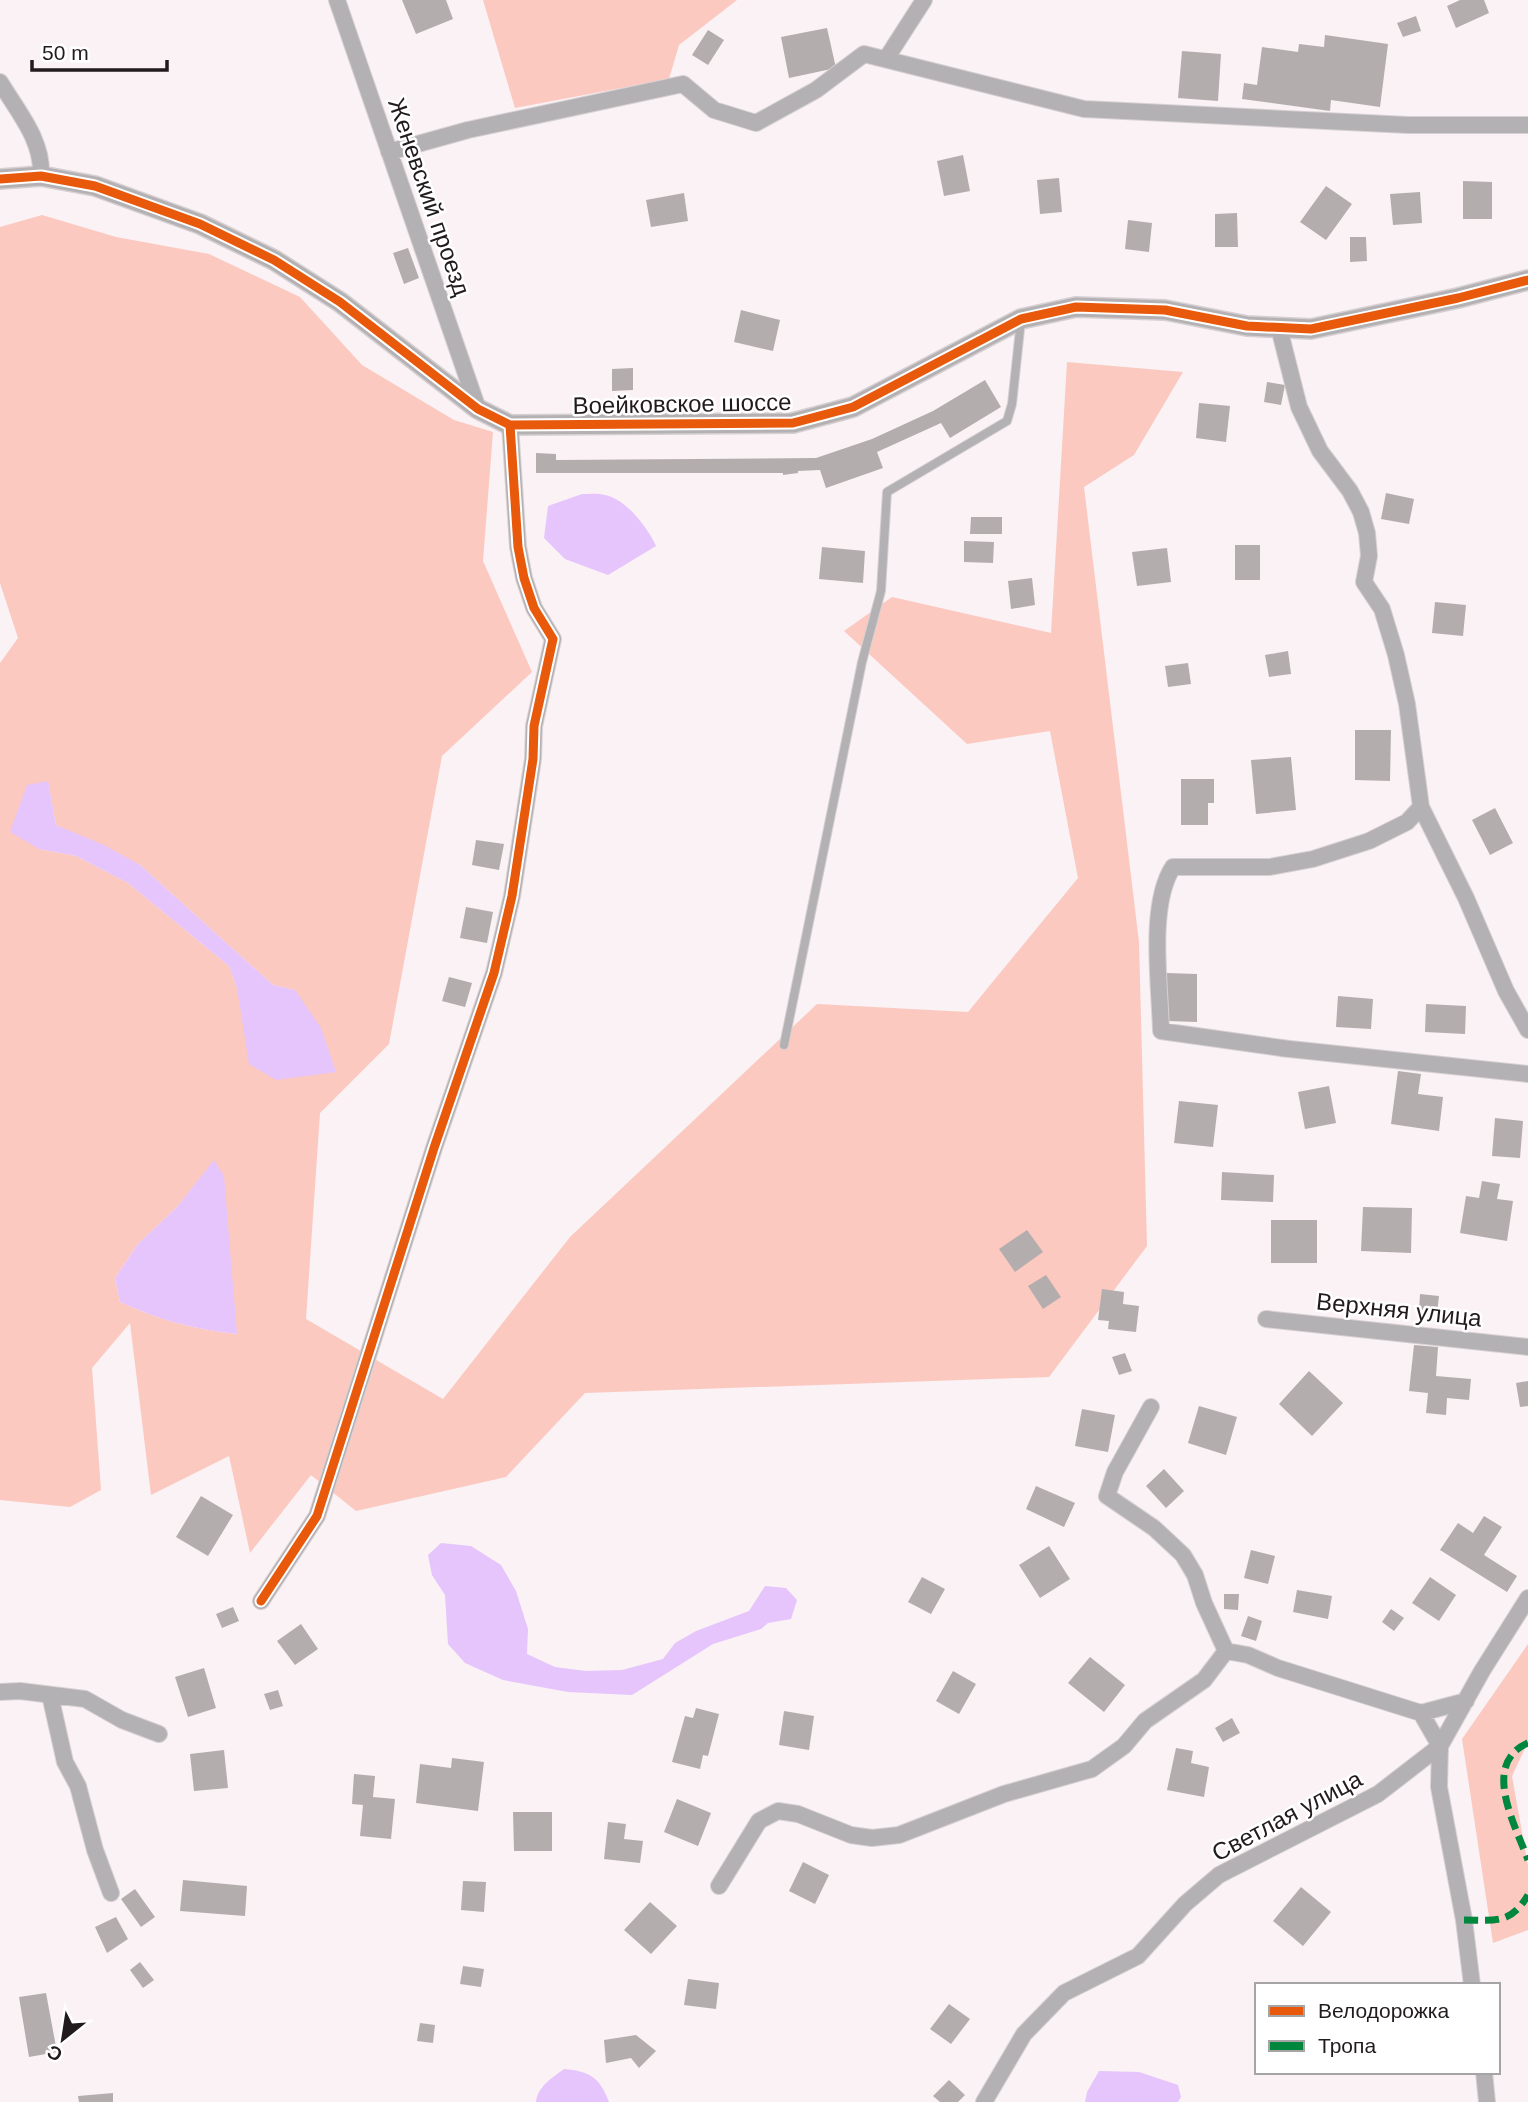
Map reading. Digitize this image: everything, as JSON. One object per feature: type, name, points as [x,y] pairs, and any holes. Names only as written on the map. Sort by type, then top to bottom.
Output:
[{"type":"street","name":"Женевский проезд","points":[[337,0],[478,409]]},
{"type":"street","points":[[886,59],[924,0]]},
{"type":"street","points":[[389,152],[468,130],[683,84],[714,110],[756,123],[817,90],[864,54],[1084,109],[1408,125],[1528,125]]},
{"type":"street","points":[[0,82],[35,139],[42,159],[41,176]]},
{"type":"street","name":"Воейковское шоссе","points":[[0,179],[41,176],[95,186],[200,225],[274,260],[340,302],[478,409],[510,425],[793,423],[853,407],[1021,319],[1076,307],[1166,310],[1247,326],[1311,329],[1458,298],[1528,280]]},
{"type":"street","points":[[1279,328],[1299,407],[1320,451],[1361,512],[1369,555],[1364,582],[1382,609],[1396,655],[1407,704],[1422,807],[1466,898],[1506,991],[1528,1030]]},
{"type":"street","points":[[261,1601],[317,1516],[434,1148],[491,985],[512,896],[533,759],[534,726],[553,639],[534,608],[524,578],[518,547],[510,425]]},
{"type":"street","points":[[1422,807],[1407,822],[1379,836],[1313,859],[1270,867],[1172,867],[1164,880],[1157,925],[1161,1031],[1283,1049],[1528,1074]]},
{"type":"street","name":"Верхняя улица","points":[[1266,1319],[1528,1347]]},
{"type":"street","points":[[1151,1407],[1115,1472],[1107,1496],[1154,1528],[1183,1555],[1195,1575],[1204,1603],[1226,1651]]},
{"type":"street","points":[[1472,1983],[1464,1920],[1439,1787],[1440,1746],[1482,1671],[1528,1598]]},
{"type":"street","points":[[1226,1651],[1248,1655],[1278,1668],[1421,1713],[1466,1701]]},
{"type":"street","points":[[719,1886],[759,1821],[778,1811],[798,1814],[851,1835],[872,1838],[899,1835],[1004,1794],[1093,1769],[1124,1746],[1145,1721],[1204,1680],[1226,1651]]},
{"type":"street","points":[[0,1692],[20,1691],[85,1699],[121,1720],[159,1734]]},
{"type":"street","points":[[50,1695],[65,1762],[78,1786],[95,1850],[111,1893]]},
{"type":"street","points":[[1421,1713],[1440,1746]]},
{"type":"street","name":"Светлая улица","points":[[984,2102],[1024,2034],[1064,1993],[1138,1956],[1185,1904],[1219,1875],[1378,1794],[1440,1746]]},
{"type":"street","points":[[1484,2074],[1487,2102]]},
{"type":"lane","points":[[784,1045],[862,662],[881,591],[887,492],[1007,421],[1012,404],[1021,319]]},
{"type":"shaded area","points":[[483,0],[737,0],[679,45],[669,79],[515,108]]},
{"type":"shaded area","points":[[42,215],[116,237],[209,254],[300,297],[362,365],[454,420],[493,432],[483,561],[532,672],[442,756],[389,1044],[320,1113],[306,1319],[443,1399],[570,1237],[817,1004],[968,1012],[1078,878],[1050,731],[967,744],[844,631],[892,597],[1051,633],[1067,362],[1183,372],[1134,455],[1084,487],[1139,942],[1147,1246],[1049,1377],[585,1393],[506,1477],[356,1511],[311,1475],[250,1553],[229,1456],[151,1495],[130,1323],[92,1368],[101,1490],[70,1507],[0,1500],[0,663],[18,638],[0,583],[0,227]],"holes":[[[48,782],[56,825],[140,865],[273,985],[295,990],[237,988],[229,966],[128,883],[76,856],[39,849]],[[214,1161],[237,1334],[177,1323],[120,1302],[115,1278],[138,1244],[177,1207]]]},
{"type":"shaded area","points":[[582,494],[602,494],[621,502],[642,523],[656,546],[608,575],[565,559],[544,538],[548,506]]},
{"type":"shaded area","points":[[48,781],[56,825],[104,845],[140,865],[273,985],[295,990],[321,1028],[336,1072],[276,1080],[249,1064],[237,988],[229,966],[128,883],[76,856],[39,849],[10,832],[27,785]]},
{"type":"shaded area","points":[[214,1160],[224,1176],[237,1334],[177,1323],[120,1302],[115,1278],[138,1244],[177,1207]]},
{"type":"shaded area","points":[[441,1543],[471,1546],[501,1565],[516,1591],[528,1629],[527,1654],[555,1667],[586,1671],[622,1670],[663,1659],[675,1643],[696,1631],[749,1611],[765,1586],[786,1588],[797,1600],[791,1619],[768,1623],[761,1629],[713,1644],[632,1695],[568,1692],[503,1680],[465,1663],[448,1644],[445,1595],[432,1575],[428,1555]]},
{"type":"shaded area","points":[[1528,1644],[1528,1742],[1512,1776],[1528,1866],[1528,1930],[1493,1943],[1462,1739]]},
{"type":"shaded area","points":[[564,2069],[593,2077],[602,2087],[609,2102],[536,2102],[543,2087]]},
{"type":"shaded area","points":[[1099,2071],[1139,2072],[1178,2085],[1181,2097],[1178,2102],[1085,2102],[1087,2092]]},
{"type":"building","points":[[402,0],[446,0],[453,19],[416,34]]},
{"type":"building","points":[[1460,0],[1484,0],[1489,13],[1456,28],[1447,6]]},
{"type":"building","points":[[1416,16],[1421,31],[1403,37],[1397,23]]},
{"type":"building","points":[[827,28],[836,68],[789,78],[781,37]]},
{"type":"building","points":[[708,30],[724,40],[708,65],[692,55]]},
{"type":"building","points":[[1325,35],[1388,44],[1380,107],[1331,100],[1330,111],[1242,99],[1244,83],[1257,85],[1262,47],[1298,52],[1299,44],[1324,47]]},
{"type":"building","points":[[1182,51],[1221,54],[1218,101],[1178,98]]},
{"type":"building","points":[[963,155],[970,191],[944,196],[937,161]]},
{"type":"building","points":[[1059,178],[1062,212],[1040,214],[1037,180]]},
{"type":"building","points":[[1463,181],[1492,182],[1492,219],[1463,219]]},
{"type":"building","points":[[1326,186],[1352,204],[1326,240],[1300,222]]},
{"type":"building","points":[[1420,192],[1422,223],[1393,225],[1390,194]]},
{"type":"building","points":[[684,193],[688,221],[651,227],[646,200]]},
{"type":"building","points":[[1237,213],[1238,247],[1215,247],[1215,214]]},
{"type":"building","points":[[1128,220],[1152,223],[1149,252],[1125,249]]},
{"type":"building","points":[[1350,237],[1366,237],[1367,261],[1350,262]]},
{"type":"building","points":[[408,248],[419,278],[404,284],[393,253]]},
{"type":"building","points":[[741,310],[780,320],[773,351],[734,342]]},
{"type":"building","points":[[633,368],[633,390],[612,391],[612,369]]},
{"type":"building","points":[[985,380],[1001,407],[950,438],[941,423],[877,452],[883,468],[826,488],[820,470],[783,475],[536,473],[536,453],[556,454],[556,460],[816,458],[872,439],[933,411]]},
{"type":"building","points":[[1267,382],[1285,385],[1281,405],[1264,402]]},
{"type":"building","points":[[1199,403],[1230,406],[1226,442],[1196,438]]},
{"type":"building","points":[[1386,493],[1414,499],[1409,524],[1381,519]]},
{"type":"building","points":[[971,517],[1002,517],[1002,534],[970,534]]},
{"type":"building","points":[[964,541],[994,542],[993,563],[964,562]]},
{"type":"building","points":[[1235,545],[1260,545],[1260,580],[1235,580]]},
{"type":"building","points":[[822,547],[865,551],[863,583],[819,579]]},
{"type":"building","points":[[1167,548],[1171,582],[1137,586],[1132,552]]},
{"type":"building","points":[[1032,578],[1035,605],[1011,609],[1008,581]]},
{"type":"building","points":[[1435,602],[1466,605],[1463,636],[1432,633]]},
{"type":"building","points":[[1288,651],[1291,674],[1269,677],[1265,655]]},
{"type":"building","points":[[1188,663],[1191,684],[1168,687],[1165,666]]},
{"type":"building","points":[[1355,730],[1391,730],[1390,781],[1355,780]]},
{"type":"building","points":[[1291,757],[1296,810],[1256,814],[1251,760]]},
{"type":"building","points":[[1181,779],[1214,779],[1214,803],[1208,803],[1208,825],[1181,825]]},
{"type":"building","points":[[1495,808],[1513,843],[1490,855],[1472,820]]},
{"type":"building","points":[[476,840],[504,844],[499,870],[472,865]]},
{"type":"building","points":[[466,907],[493,912],[487,943],[460,938]]},
{"type":"building","points":[[1167,973],[1197,974],[1197,1022],[1167,1021]]},
{"type":"building","points":[[449,977],[472,983],[465,1007],[442,1001]]},
{"type":"building","points":[[1338,996],[1373,999],[1371,1029],[1336,1027]]},
{"type":"building","points":[[1426,1004],[1466,1006],[1465,1034],[1425,1032]]},
{"type":"building","points":[[1398,1071],[1421,1074],[1418,1094],[1443,1097],[1439,1131],[1391,1124]]},
{"type":"building","points":[[1329,1086],[1336,1123],[1305,1129],[1298,1092]]},
{"type":"building","points":[[1179,1101],[1218,1105],[1213,1147],[1174,1143]]},
{"type":"building","points":[[1495,1118],[1523,1121],[1520,1158],[1492,1156]]},
{"type":"building","points":[[1222,1172],[1274,1175],[1273,1202],[1221,1200]]},
{"type":"building","points":[[1482,1181],[1500,1184],[1497,1199],[1513,1201],[1507,1241],[1460,1233],[1466,1196],[1479,1198]]},
{"type":"building","points":[[1363,1207],[1412,1208],[1411,1253],[1361,1251]]},
{"type":"building","points":[[1271,1220],[1317,1220],[1317,1263],[1271,1263]]},
{"type":"building","points":[[1027,1230],[1043,1252],[1015,1272],[999,1249]]},
{"type":"building","points":[[1046,1275],[1061,1297],[1043,1309],[1028,1286]]},
{"type":"building","points":[[1102,1289],[1124,1292],[1123,1304],[1139,1306],[1136,1332],[1108,1329],[1109,1321],[1098,1320]]},
{"type":"building","points":[[1420,1294],[1439,1296],[1437,1313],[1419,1311]]},
{"type":"building","points":[[1414,1345],[1438,1347],[1436,1376],[1471,1379],[1469,1400],[1447,1398],[1446,1415],[1426,1413],[1428,1393],[1409,1391]]},
{"type":"building","points":[[1125,1353],[1132,1371],[1119,1375],[1112,1357]]},
{"type":"building","points":[[1309,1371],[1343,1403],[1312,1436],[1279,1404]]},
{"type":"building","points":[[1528,1381],[1528,1406],[1520,1407],[1516,1383]]},
{"type":"building","points":[[1199,1406],[1237,1417],[1226,1455],[1188,1443]]},
{"type":"building","points":[[1082,1409],[1115,1415],[1108,1452],[1075,1446]]},
{"type":"building","points":[[1164,1469],[1184,1491],[1166,1508],[1146,1486]]},
{"type":"building","points":[[1036,1486],[1075,1503],[1064,1527],[1026,1509]]},
{"type":"building","points":[[201,1496],[233,1515],[208,1556],[176,1537]]},
{"type":"building","points":[[1484,1516],[1502,1527],[1484,1555],[1517,1576],[1507,1592],[1440,1550],[1458,1523],[1473,1533]]},
{"type":"building","points":[[1049,1546],[1070,1579],[1040,1598],[1019,1565]]},
{"type":"building","points":[[1251,1550],[1275,1556],[1268,1584],[1244,1578]]},
{"type":"building","points":[[922,1577],[945,1589],[931,1614],[908,1602]]},
{"type":"building","points":[[1430,1577],[1456,1595],[1439,1621],[1412,1603]]},
{"type":"building","points":[[1297,1590],[1332,1596],[1328,1619],[1293,1612]]},
{"type":"building","points":[[1224,1594],[1239,1594],[1238,1610],[1224,1609]]},
{"type":"building","points":[[233,1607],[239,1621],[222,1628],[216,1614]]},
{"type":"building","points":[[1391,1609],[1404,1618],[1394,1631],[1382,1622]]},
{"type":"building","points":[[1248,1616],[1262,1621],[1256,1641],[1241,1636]]},
{"type":"building","points":[[301,1624],[318,1649],[295,1665],[277,1641]]},
{"type":"building","points":[[1090,1657],[1125,1685],[1104,1712],[1068,1683]]},
{"type":"building","points":[[204,1668],[216,1708],[188,1717],[175,1677]]},
{"type":"building","points":[[953,1671],[976,1684],[959,1714],[936,1701]]},
{"type":"building","points":[[278,1690],[283,1706],[270,1710],[264,1694]]},
{"type":"building","points":[[696,1708],[719,1714],[708,1756],[703,1755],[700,1769],[672,1762],[685,1716],[693,1718]]},
{"type":"building","points":[[784,1711],[814,1716],[809,1750],[779,1745]]},
{"type":"building","points":[[1232,1718],[1240,1733],[1223,1742],[1215,1728]]},
{"type":"building","points":[[1176,1748],[1193,1751],[1191,1763],[1209,1767],[1204,1797],[1167,1790]]},
{"type":"building","points":[[224,1750],[228,1788],[194,1791],[190,1754]]},
{"type":"building","points":[[452,1758],[484,1762],[478,1811],[416,1803],[420,1764],[451,1768]]},
{"type":"building","points":[[354,1774],[375,1776],[373,1797],[395,1799],[391,1839],[360,1836],[363,1805],[352,1804]]},
{"type":"building","points":[[677,1799],[711,1813],[698,1846],[664,1832]]},
{"type":"building","points":[[513,1812],[552,1812],[552,1851],[514,1851]]},
{"type":"building","points":[[608,1822],[626,1824],[624,1839],[643,1841],[640,1863],[604,1859]]},
{"type":"building","points":[[803,1862],[829,1875],[815,1904],[789,1891]]},
{"type":"building","points":[[183,1880],[247,1886],[245,1916],[180,1911]]},
{"type":"building","points":[[463,1881],[486,1882],[484,1912],[461,1910]]},
{"type":"building","points":[[1301,1887],[1331,1912],[1303,1946],[1273,1921]]},
{"type":"building","points":[[135,1889],[155,1917],[141,1927],[121,1899]]},
{"type":"building","points":[[650,1902],[677,1926],[651,1954],[624,1930]]},
{"type":"building","points":[[116,1917],[128,1939],[107,1953],[95,1927]]},
{"type":"building","points":[[140,1962],[154,1980],[143,1988],[130,1970]]},
{"type":"building","points":[[463,1966],[484,1969],[481,1987],[460,1984]]},
{"type":"building","points":[[688,1979],[719,1983],[716,2009],[684,2005]]},
{"type":"building","points":[[46,1993],[57,2052],[29,2057],[19,1997]]},
{"type":"building","points":[[949,2004],[970,2019],[951,2044],[930,2029]]},
{"type":"building","points":[[420,2023],[435,2025],[433,2043],[417,2041]]},
{"type":"building","points":[[636,2035],[656,2051],[639,2068],[631,2058],[606,2063],[604,2040]]},
{"type":"building","points":[[949,2080],[965,2095],[958,2102],[940,2102],[933,2096]]},
{"type":"building","points":[[113,2093],[113,2102],[79,2102],[78,2096]]},
{"type":"marked path","points":[[1528,1743],[1514,1753],[1506,1765],[1504,1780],[1510,1814],[1528,1860]]},
{"type":"marked path","points":[[1464,1920],[1501,1919],[1515,1912],[1528,1895]]},
{"type":"cycle path","points":[[0,179],[41,176],[95,186],[200,224],[274,260],[340,302],[478,409],[510,425],[793,423],[853,407],[1021,319],[1076,307],[1165,310],[1247,326],[1311,329],[1458,298],[1528,280]]},
{"type":"cycle path","points":[[261,1601],[317,1516],[434,1148],[494,973],[512,896],[533,759],[534,726],[553,639],[534,608],[524,578],[518,547],[510,425]]}]
